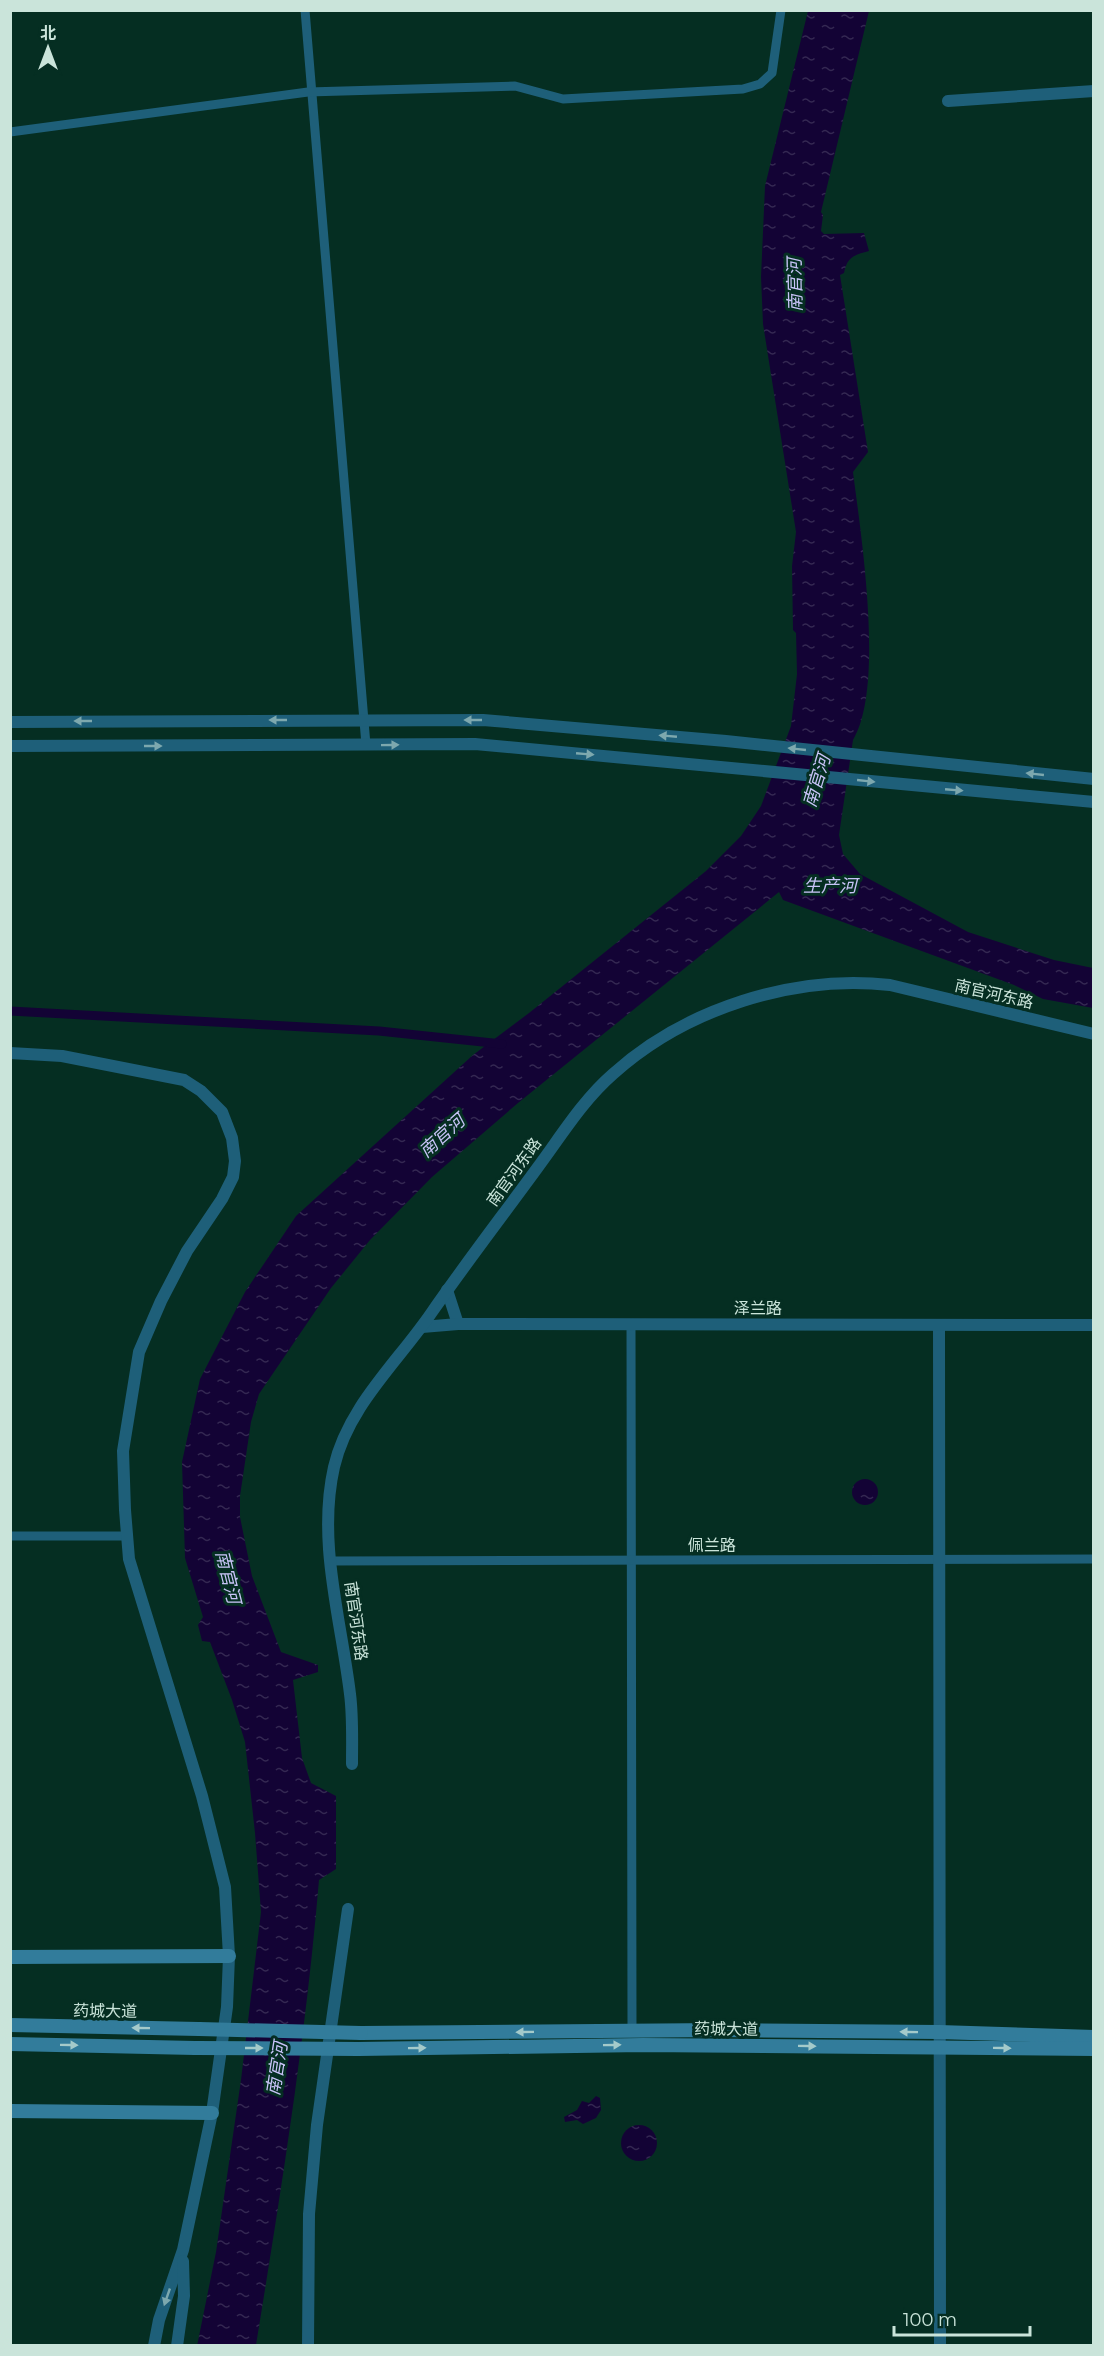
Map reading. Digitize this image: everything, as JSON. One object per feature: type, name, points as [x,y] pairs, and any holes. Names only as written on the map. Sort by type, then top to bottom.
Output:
[{"type":"main road","points":[[10,1957],[229,1956]]},
{"type":"main road","name":"药城大道","points":[[10,2025],[361,2033],[939,2032],[1094,2037]]},
{"type":"main road","name":"药城大道","points":[[10,2044],[358,2049],[638,2045],[1094,2049]]},
{"type":"main road","points":[[10,2111],[212,2113]]},
{"type":"street","points":[[304,10],[366,746]]},
{"type":"street","points":[[10,132],[312,92],[515,86],[563,99],[743,89],[760,84],[772,73],[781,10]]},
{"type":"street","points":[[948,101],[1094,91]]},
{"type":"street","points":[[10,722],[483,720],[726,741],[1094,779]]},
{"type":"street","points":[[10,746],[475,744],[1094,802]]},
{"type":"street","name":"南官河东路","points":[[352,1764],[350,1697],[328,1535],[334,1468],[344,1436],[360,1407],[422,1327],[578,1113],[612,1074],[674,1032],[735,1003],[798,987],[834,983],[890,986],[1094,1034]]},
{"type":"street","points":[[10,1053],[62,1056],[184,1080],[201,1091],[222,1113],[232,1137],[235,1161],[233,1177],[222,1199],[187,1251],[161,1301],[139,1352],[123,1451],[129,1559],[202,1796],[225,1887],[229,1956],[227,2007],[212,2113],[183,2250],[159,2320],[154,2346]]},
{"type":"street","points":[[447,1290],[458,1324]]},
{"type":"street","name":"泽兰路","points":[[422,1327],[458,1324],[1094,1325]]},
{"type":"street","points":[[631,1324],[632,2031]]},
{"type":"street","points":[[939,1325],[940,2346]]},
{"type":"street","points":[[10,1536],[127,1536]]},
{"type":"street","name":"佩兰路","points":[[331,1562],[1094,1559]]},
{"type":"street","points":[[308,2346],[309,2214],[317,2125],[348,1909]]},
{"type":"street","points":[[177,2346],[184,2296],[183,2250]]},
{"type":"water","points":[[808,11],[869,11],[821,212],[823,215],[821,231],[824,234],[864,233],[869,251],[852,258],[847,263],[844,273],[840,275],[868,452],[853,472],[868,610],[868,685],[863,716],[853,740],[839,835],[843,854],[860,874],[968,932],[1054,960],[1093,968],[1093,1008],[1043,999],[1014,985],[783,900],[779,892],[518,1103],[432,1177],[370,1240],[331,1288],[259,1394],[251,1422],[240,1496],[240,1517],[252,1576],[281,1652],[318,1665],[318,1672],[293,1680],[302,1758],[311,1783],[336,1796],[336,1869],[319,1880],[300,2055],[256,2345],[197,2346],[216,2252],[241,2080],[261,1912],[245,1742],[210,1642],[202,1641],[198,1625],[203,1617],[185,1558],[182,1462],[200,1379],[245,1292],[296,1216],[473,1055],[706,871],[741,836],[761,806],[791,726],[797,674],[796,633],[793,630],[792,566],[796,532],[763,324],[761,277],[765,186]]},
{"type":"water","points":[[865,1479],[874,1483],[878,1492],[874,1501],[865,1505],[856,1501],[852,1492],[856,1483]]},
{"type":"water","points":[[596,2096],[600,2098],[601,2110],[596,2118],[583,2124],[577,2120],[565,2122],[564,2117],[577,2110],[582,2101],[589,2103]]},
{"type":"water","points":[[639,2125],[652,2130],[657,2143],[652,2156],[639,2161],[626,2156],[621,2143],[626,2130]]},
{"type":"waterway","points":[[10,1011],[379,1031],[502,1044]]},
{"type":"water label","name":"南官河","points":[[795,285]]},
{"type":"water label","name":"南官河","points":[[817,781]]},
{"type":"water label","name":"生产河","points":[[830,886]]},
{"type":"water label","name":"南官河","points":[[442,1136]]},
{"type":"water label","name":"南官河","points":[[228,1577]]},
{"type":"water label","name":"南官河","points":[[277,2069]]}]
